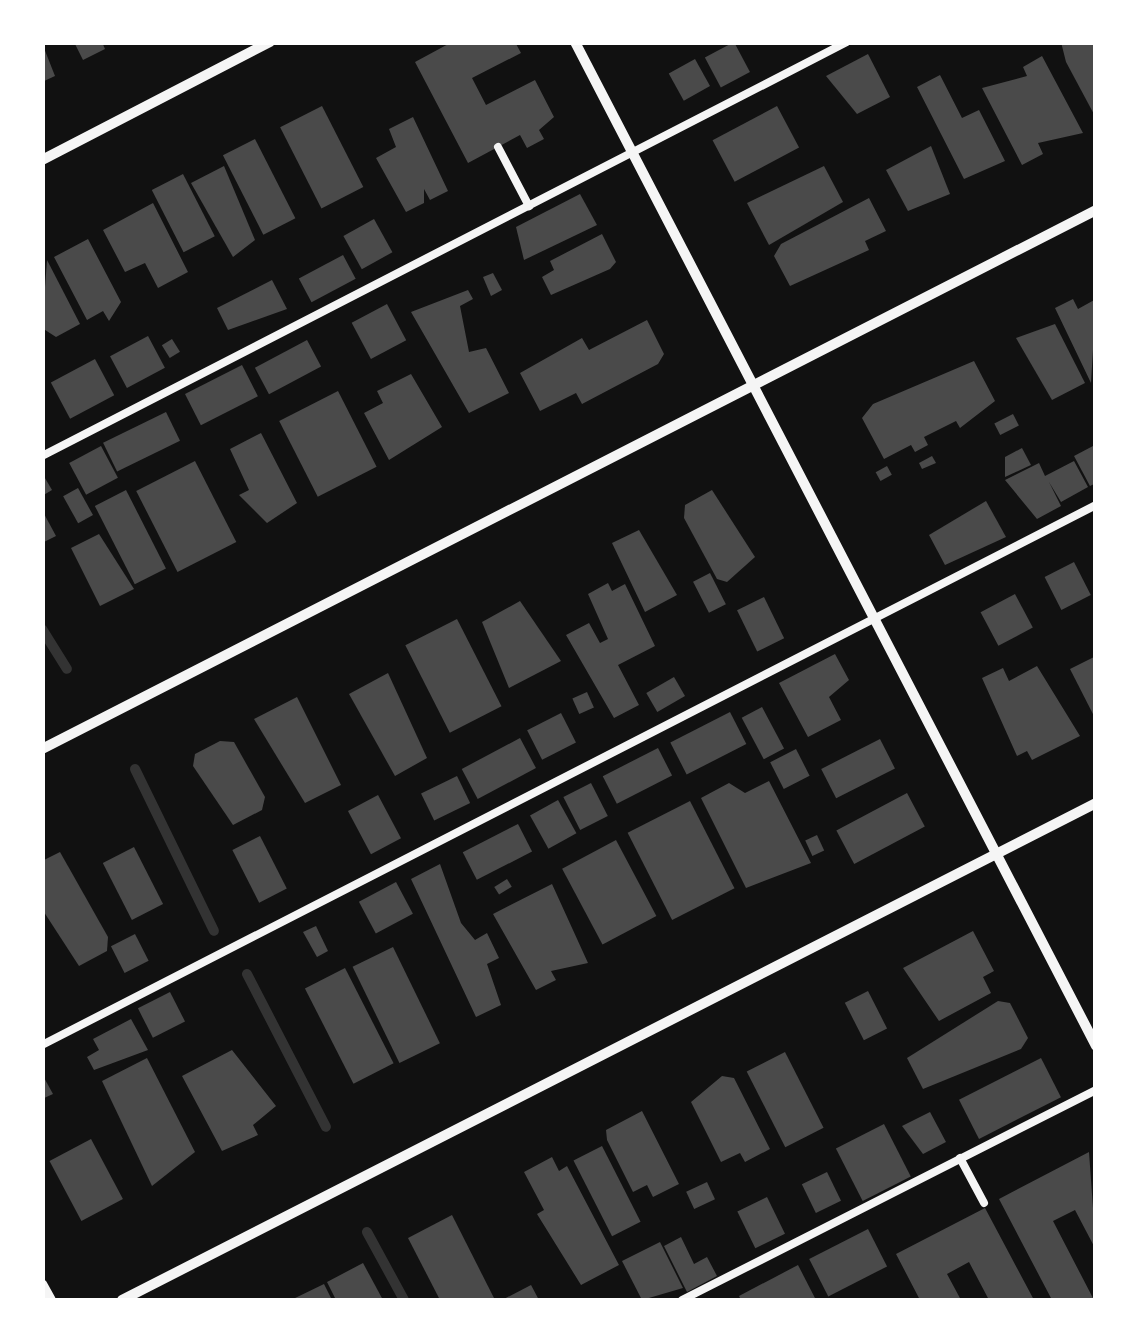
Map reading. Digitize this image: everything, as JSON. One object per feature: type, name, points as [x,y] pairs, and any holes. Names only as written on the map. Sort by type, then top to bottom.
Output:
[{"type":"street","points":[[42,160],[270,42]]},
{"type":"street","points":[[574,42],[1096,1046]]},
{"type":"street","points":[[42,750],[1096,210]]},
{"type":"street","points":[[122,1300],[1096,803]]},
{"type":"street","points":[[42,1284],[51,1300]]},
{"type":"lane","points":[[42,456],[848,42]]},
{"type":"lane","points":[[498,147],[529,206]]},
{"type":"lane","points":[[42,1045],[1096,505]]},
{"type":"lane","points":[[682,1300],[1096,1090]]},
{"type":"lane","points":[[960,1158],[984,1203]]},
{"type":"building","points":[[74,42],[102,42],[105,49],[83,60]]},
{"type":"building","points":[[452,42],[515,42],[521,53],[472,78],[486,105],[535,80],[554,117],[539,130],[544,139],[527,148],[520,135],[468,163],[415,62]]},
{"type":"building","points":[[734,42],[750,72],[721,88],[705,57]]},
{"type":"building","points":[[1061,42],[1096,42],[1096,118],[1066,62]]},
{"type":"building","points":[[42,43],[55,76],[42,82]]},
{"type":"building","points":[[868,54],[890,97],[857,114],[826,76]]},
{"type":"building","points":[[1042,56],[1083,133],[1038,143],[1043,154],[1022,165],[982,88],[1027,76],[1023,67]]},
{"type":"building","points":[[695,59],[710,86],[684,101],[669,74]]},
{"type":"building","points":[[940,75],[962,118],[979,110],[1005,161],[964,179],[917,87]]},
{"type":"building","points":[[322,106],[363,187],[321,208],[280,127]]},
{"type":"building","points":[[777,106],[799,147],[735,182],[713,140]]},
{"type":"building","points":[[413,117],[448,191],[430,200],[424,189],[424,203],[406,212],[376,158],[396,147],[389,129]]},
{"type":"building","points":[[255,139],[295,218],[263,235],[223,155]]},
{"type":"building","points":[[931,146],[950,194],[908,211],[886,170]]},
{"type":"building","points":[[224,166],[255,240],[233,257],[191,183]]},
{"type":"building","points":[[824,166],[843,202],[769,245],[747,203]]},
{"type":"building","points":[[183,174],[215,236],[184,252],[152,190]]},
{"type":"building","points":[[580,194],[597,225],[524,260],[516,227]]},
{"type":"building","points":[[869,198],[886,231],[865,241],[869,250],[790,286],[774,256],[781,244]]},
{"type":"building","points":[[153,203],[188,272],[158,288],[145,263],[125,272],[103,230]]},
{"type":"building","points":[[374,219],[392,252],[362,269],[343,236]]},
{"type":"building","points":[[602,234],[616,262],[610,269],[551,295],[542,277],[554,270],[550,261]]},
{"type":"building","points":[[88,239],[121,302],[109,321],[103,311],[87,320],[54,257]]},
{"type":"building","points":[[343,255],[356,279],[312,302],[299,278]]},
{"type":"building","points":[[47,260],[80,324],[56,337],[42,328]]},
{"type":"building","points":[[493,273],[502,290],[491,296],[483,277]]},
{"type":"building","points":[[272,280],[287,309],[228,330],[217,308]]},
{"type":"building","points":[[468,290],[473,299],[460,306],[469,352],[486,348],[509,393],[469,413],[411,312]]},
{"type":"building","points":[[1073,299],[1078,309],[1096,299],[1091,383],[1055,308]]},
{"type":"building","points":[[387,304],[406,340],[371,359],[352,323]]},
{"type":"building","points":[[647,320],[664,354],[658,364],[582,404],[576,393],[540,411],[520,373],[582,338],[589,350]]},
{"type":"building","points":[[1055,324],[1085,383],[1052,400],[1016,338]]},
{"type":"building","points":[[148,336],[165,368],[127,388],[110,356]]},
{"type":"building","points":[[172,339],[180,352],[170,358],[162,345]]},
{"type":"building","points":[[307,340],[321,366],[269,394],[255,368]]},
{"type":"building","points":[[95,359],[114,395],[70,419],[51,382]]},
{"type":"building","points":[[974,361],[995,401],[960,428],[956,421],[924,437],[928,445],[915,452],[911,445],[884,459],[862,418],[873,404]]},
{"type":"building","points":[[242,365],[258,396],[201,425],[185,394]]},
{"type":"building","points":[[411,374],[442,427],[389,460],[364,413],[383,403],[377,391]]},
{"type":"building","points":[[338,391],[377,467],[318,497],[279,421]]},
{"type":"building","points":[[166,412],[180,441],[117,471],[103,443]]},
{"type":"building","points":[[1013,414],[1019,426],[1000,435],[994,424]]},
{"type":"building","points":[[261,433],[297,503],[267,523],[239,495],[249,490],[230,449]]},
{"type":"building","points":[[101,446],[118,478],[86,495],[69,463]]},
{"type":"building","points":[[1093,446],[1096,483],[1090,486],[1074,456]]},
{"type":"building","points":[[1022,448],[1031,465],[1005,477],[1005,457]]},
{"type":"building","points":[[932,456],[936,463],[922,469],[919,463]]},
{"type":"building","points":[[195,461],[236,542],[178,572],[136,491]]},
{"type":"building","points":[[1074,461],[1088,487],[1061,502],[1049,482],[1061,506],[1037,519],[1005,480],[1039,463],[1045,476]]},
{"type":"building","points":[[887,466],[892,475],[880,481],[876,472]]},
{"type":"building","points":[[42,473],[52,490],[42,496]]},
{"type":"building","points":[[78,488],[93,515],[78,523],[63,496]]},
{"type":"building","points":[[126,490],[166,568],[135,584],[95,506]]},
{"type":"building","points":[[712,490],[755,557],[727,582],[717,579],[684,518],[685,505]]},
{"type":"building","points":[[986,501],[1006,537],[945,565],[929,535]]},
{"type":"building","points":[[42,510],[56,536],[42,543]]},
{"type":"building","points":[[639,530],[677,595],[645,612],[612,543]]},
{"type":"building","points":[[99,534],[134,589],[100,606],[71,548]]},
{"type":"building","points":[[1074,562],[1091,595],[1061,610],[1045,577]]},
{"type":"building","points":[[710,573],[726,604],[709,613],[693,582]]},
{"type":"building","points":[[608,583],[612,591],[625,584],[655,646],[618,665],[639,705],[614,718],[566,635],[589,623],[600,643],[608,639],[588,594]]},
{"type":"building","points":[[1015,594],[1033,628],[998,646],[981,612]]},
{"type":"building","points":[[764,597],[784,638],[757,651],[737,610]]},
{"type":"building","points":[[520,601],[561,661],[509,688],[482,622]]},
{"type":"building","points":[[457,619],[501,706],[450,733],[405,645]]},
{"type":"building","points":[[835,654],[849,680],[829,697],[841,720],[808,737],[779,683]]},
{"type":"building","points":[[1096,656],[1096,720],[1070,669]]},
{"type":"building","points":[[1037,666],[1080,736],[1032,760],[1027,751],[1017,756],[982,678],[1003,668],[1009,681]]},
{"type":"building","points":[[388,673],[427,758],[395,776],[349,694]]},
{"type":"building","points":[[674,677],[685,696],[657,712],[646,693]]},
{"type":"building","points":[[587,692],[594,708],[579,714],[572,699]]},
{"type":"building","points":[[297,697],[341,785],[305,803],[254,719]]},
{"type":"building","points":[[762,707],[784,748],[764,759],[742,718]]},
{"type":"building","points":[[730,712],[746,744],[687,774],[670,742]]},
{"type":"building","points":[[561,713],[576,742],[542,760],[527,730]]},
{"type":"building","points":[[520,738],[536,768],[478,799],[462,769]]},
{"type":"building","points":[[880,739],[895,768],[836,798],[821,769]]},
{"type":"building","points":[[220,741],[234,742],[265,797],[262,810],[233,825],[193,766],[195,754]]},
{"type":"building","points":[[658,748],[672,776],[617,804],[603,776]]},
{"type":"building","points":[[796,749],[810,776],[784,789],[770,762]]},
{"type":"building","points":[[457,776],[470,803],[434,820],[421,794]]},
{"type":"building","points":[[769,781],[811,863],[746,888],[701,798],[729,783],[745,793]]},
{"type":"building","points":[[591,783],[608,816],[580,830],[563,797]]},
{"type":"building","points":[[907,793],[925,827],[854,864],[836,831]]},
{"type":"building","points":[[378,795],[401,838],[371,854],[348,811]]},
{"type":"building","points":[[558,800],[576,833],[548,849],[530,816]]},
{"type":"building","points":[[690,801],[734,888],[672,920],[628,833]]},
{"type":"building","points":[[518,824],[532,852],[477,880],[463,852]]},
{"type":"building","points":[[817,835],[824,850],[812,856],[805,840]]},
{"type":"building","points":[[260,836],[287,889],[259,903],[232,850]]},
{"type":"building","points":[[616,840],[656,916],[603,945],[562,869]]},
{"type":"building","points":[[134,847],[163,904],[132,920],[103,863]]},
{"type":"building","points":[[60,852],[108,937],[107,951],[79,966],[42,909],[42,861]]},
{"type":"building","points":[[440,864],[461,923],[475,940],[487,933],[499,958],[487,964],[501,1005],[476,1017],[411,879]]},
{"type":"building","points":[[507,879],[512,887],[499,895],[494,887]]},
{"type":"building","points":[[396,882],[413,914],[376,934],[359,902]]},
{"type":"building","points":[[552,884],[588,963],[551,971],[556,980],[536,990],[493,914]]},
{"type":"building","points":[[316,926],[328,951],[317,957],[303,932]]},
{"type":"building","points":[[973,931],[994,971],[983,977],[991,993],[939,1021],[903,968]]},
{"type":"building","points":[[135,934],[149,961],[125,973],[111,946]]},
{"type":"building","points":[[393,947],[440,1043],[399,1063],[353,967]]},
{"type":"building","points":[[345,968],[394,1063],[353,1084],[305,988]]},
{"type":"building","points":[[868,991],[887,1028],[864,1040],[845,1003]]},
{"type":"building","points":[[170,992],[185,1021],[153,1038],[138,1008]]},
{"type":"building","points":[[998,1001],[1010,1003],[1028,1038],[1021,1049],[923,1089],[907,1058]]},
{"type":"building","points":[[131,1019],[148,1050],[94,1070],[87,1057],[99,1050],[93,1039]]},
{"type":"building","points":[[232,1050],[276,1106],[253,1125],[258,1135],[222,1151],[182,1076]]},
{"type":"building","points":[[785,1052],[824,1128],[785,1147],[747,1072]]},
{"type":"building","points":[[147,1058],[195,1152],[152,1186],[102,1081]]},
{"type":"building","points":[[1041,1058],[1061,1097],[979,1139],[959,1100]]},
{"type":"building","points":[[42,1074],[53,1094],[42,1099]]},
{"type":"building","points":[[722,1076],[734,1078],[770,1149],[745,1162],[740,1153],[721,1162],[691,1102]]},
{"type":"building","points":[[642,1111],[679,1184],[653,1197],[647,1185],[633,1192],[607,1140],[606,1130]]},
{"type":"building","points":[[930,1112],[946,1142],[923,1154],[902,1126]]},
{"type":"building","points":[[884,1124],[911,1177],[863,1201],[836,1149]]},
{"type":"building","points":[[91,1139],[123,1199],[81,1221],[50,1161]]},
{"type":"building","points":[[602,1146],[641,1222],[612,1236],[573,1161]]},
{"type":"building","points":[[1089,1152],[1096,1250],[1075,1210],[1053,1221],[1094,1300],[1052,1300],[999,1199]]},
{"type":"building","points":[[552,1157],[559,1171],[567,1166],[619,1265],[581,1285],[537,1214],[544,1210],[524,1172]]},
{"type":"building","points":[[827,1172],[841,1201],[816,1213],[802,1184]]},
{"type":"building","points":[[707,1182],[715,1199],[694,1209],[686,1192]]},
{"type":"building","points":[[767,1197],[785,1234],[755,1248],[737,1211]]},
{"type":"building","points":[[985,1208],[1034,1300],[989,1300],[969,1262],[947,1274],[961,1300],[920,1300],[896,1254]]},
{"type":"building","points":[[452,1215],[495,1300],[440,1300],[408,1238]]},
{"type":"building","points":[[868,1229],[887,1266],[828,1296],[809,1259]]},
{"type":"building","points":[[681,1237],[694,1264],[707,1257],[717,1276],[687,1292],[664,1246]]},
{"type":"building","points":[[660,1242],[683,1288],[642,1300],[622,1261]]},
{"type":"building","points":[[363,1263],[383,1300],[336,1300],[327,1282]]},
{"type":"building","points":[[798,1265],[816,1300],[741,1300],[739,1296]]},
{"type":"building","points":[[324,1284],[332,1300],[291,1300]]},
{"type":"building","points":[[531,1285],[539,1300],[502,1300]]},
{"type":"waterway","points":[[42,629],[67,669]]},
{"type":"waterway","points":[[135,769],[214,931]]},
{"type":"waterway","points":[[247,974],[326,1127]]},
{"type":"waterway","points":[[367,1232],[404,1300]]}]
